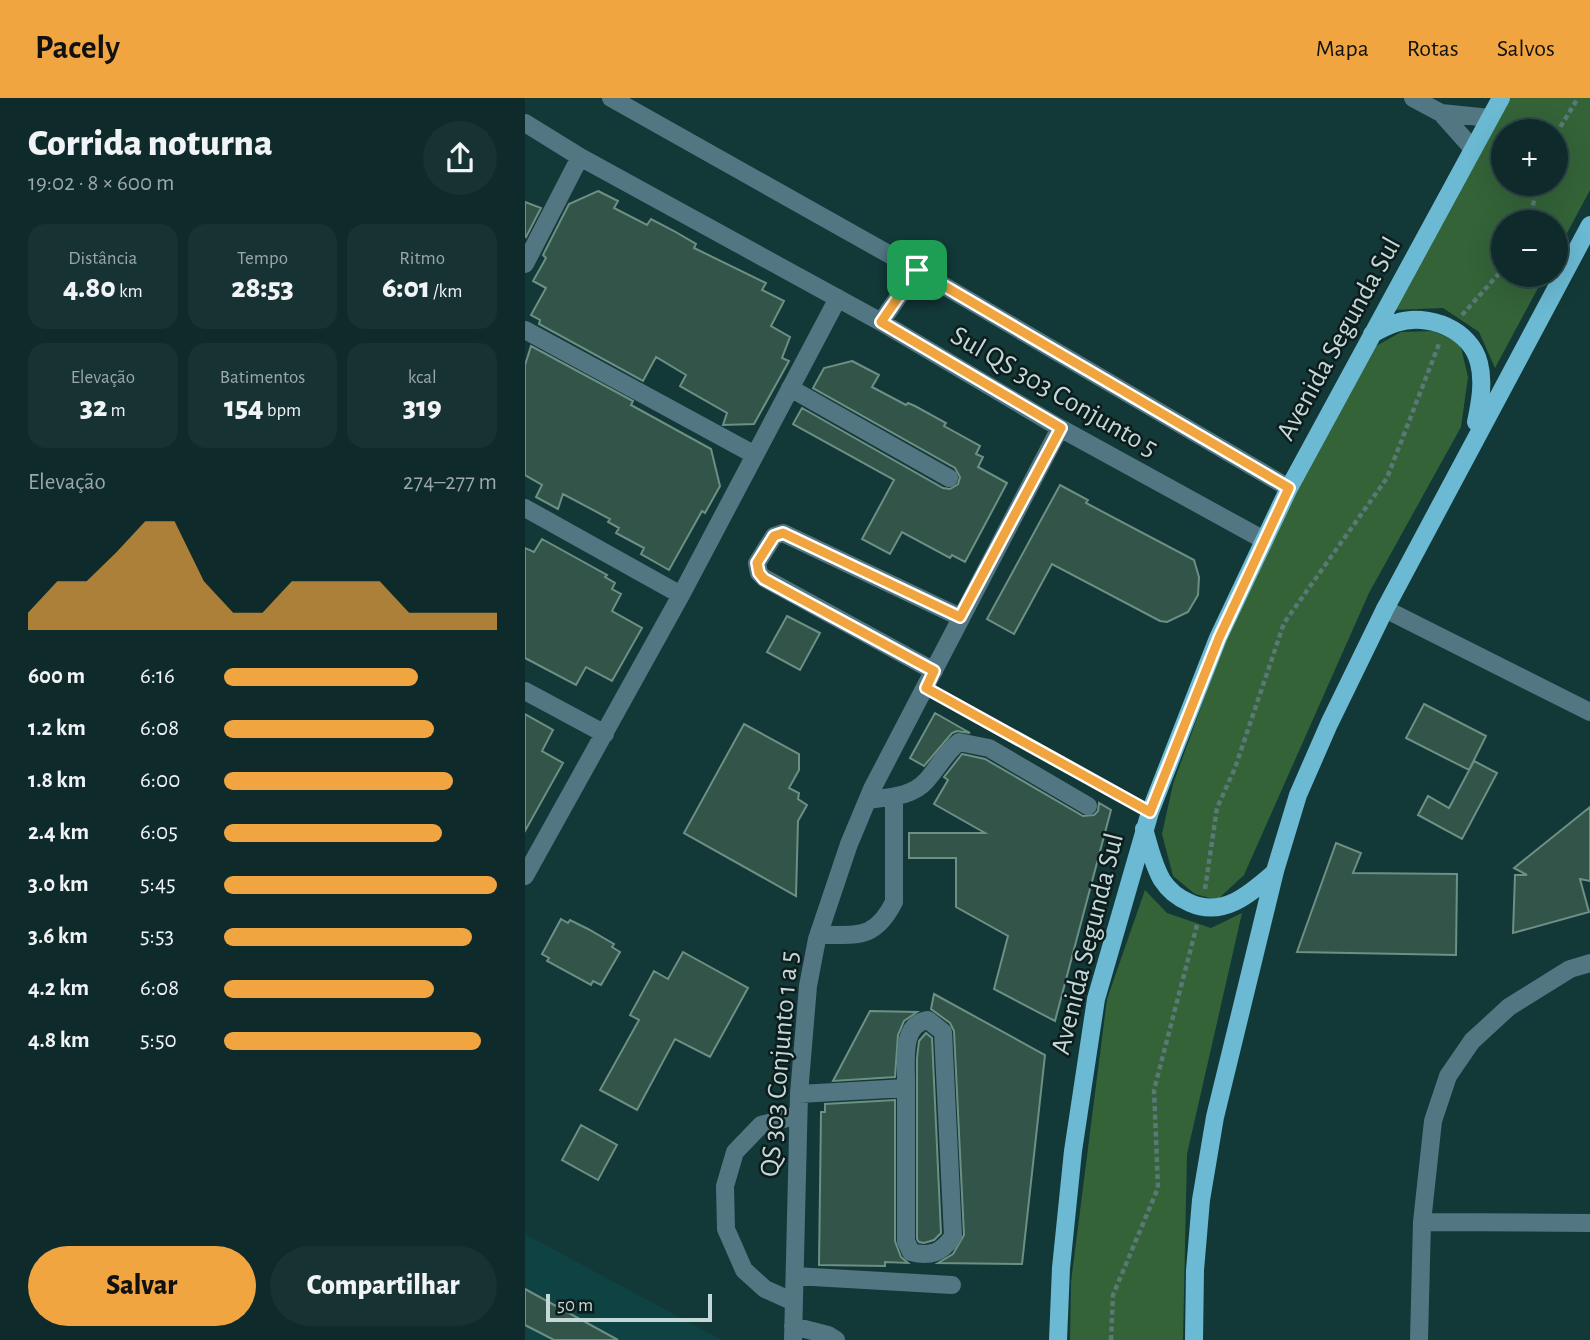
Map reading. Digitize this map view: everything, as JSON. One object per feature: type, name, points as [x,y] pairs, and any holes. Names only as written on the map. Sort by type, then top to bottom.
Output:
[{"type":"main road","name":"Avenida Segunda Sul","points":[[1058,1340],[1061,1268],[1083,1076],[1096,999],[1147,820],[1219,638],[1289,488],[1501,98]]},
{"type":"main road","points":[[1194,1340],[1195,1270],[1201,1200],[1230,1053],[1275,871],[1299,795],[1385,609],[1473,439],[1590,225]]},
{"type":"main road","points":[[1372,334],[1398,322],[1425,320],[1450,328],[1468,340],[1479,363],[1482,393],[1473,439]]},
{"type":"main road","points":[[1147,820],[1162,879],[1178,898],[1202,908],[1224,907],[1247,896],[1275,871]]},
{"type":"street","points":[[611,98],[917,270],[1289,488]]},
{"type":"street","points":[[1413,98],[1441,113],[1473,149]]},
{"type":"street","points":[[1441,113],[1490,118]]},
{"type":"street","name":"Sul QS 303 Conjunto 5","points":[[525,123],[881,322],[1061,428],[1264,540]]},
{"type":"street","points":[[525,264],[580,156]]},
{"type":"street","points":[[881,322],[917,270]]},
{"type":"street","points":[[526,871],[681,595],[838,298]]},
{"type":"street","points":[[525,330],[755,454]]},
{"type":"street","points":[[790,388],[949,478]]},
{"type":"street","name":"QS 303 Conjunto 1 a 5","points":[[793,1333],[799,1094],[808,986],[819,935],[849,844],[868,800],[960,617],[1061,428]]},
{"type":"street","points":[[525,508],[681,595]]},
{"type":"street","points":[[934,671],[764,579],[759,573],[757,563],[774,536],[783,533],[960,617]]},
{"type":"street","points":[[1385,609],[1590,712]]},
{"type":"street","points":[[525,691],[605,734]]},
{"type":"street","points":[[868,800],[904,795],[924,783],[947,752],[959,742],[989,748],[1087,806]]},
{"type":"street","points":[[819,935],[865,934],[877,928],[887,917],[894,902],[894,797]]},
{"type":"street","points":[[1419,1340],[1422,1222],[1433,1121],[1448,1076],[1472,1041],[1509,1007],[1570,969],[1590,963]]},
{"type":"street","points":[[928,1020],[943,1032],[953,1236],[946,1247],[934,1254],[911,1252],[906,1241],[906,1088],[908,1039],[918,1021],[928,1020]]},
{"type":"street","points":[[799,1094],[906,1088]]},
{"type":"street","points":[[793,1302],[765,1289],[744,1270],[726,1229],[725,1186],[735,1152],[761,1125],[798,1115]]},
{"type":"street","points":[[1422,1222],[1590,1223]]},
{"type":"street","points":[[795,1276],[952,1285]]},
{"type":"street","points":[[793,1333],[828,1335],[836,1340]]},
{"type":"path","points":[[1565,119],[1578,98]]},
{"type":"path","points":[[1111,1340],[1114,1294],[1158,1188],[1154,1090],[1202,908],[1217,808],[1235,768],[1284,623],[1327,558],[1387,478],[1441,339],[1491,282]]},
{"type":"path","points":[[926,688],[1147,820]]},
{"type":"shaded area","points":[[525,1234],[722,1340],[525,1340]]},
{"type":"green space","points":[[1510,98],[1590,98],[1590,190],[1568,231],[1568,210],[1491,210],[1491,287],[1539,287],[1495,368],[1479,332],[1443,308],[1394,310],[1491,133],[1491,196],[1568,196],[1568,119],[1499,119]]},
{"type":"green space","points":[[1433,331],[1460,343],[1468,377],[1461,427],[1369,593],[1244,875],[1217,900],[1195,894],[1173,876],[1162,834],[1173,784],[1266,529],[1369,350],[1401,332]]},
{"type":"green space","points":[[1145,890],[1167,913],[1211,928],[1242,913],[1187,1154],[1183,1340],[1070,1340],[1071,1282],[1107,999]]},
{"type":"building","points":[[598,191],[618,201],[614,208],[647,225],[651,219],[674,231],[696,244],[694,248],[766,283],[762,290],[784,301],[771,326],[790,337],[782,358],[789,361],[754,424],[723,425],[727,413],[680,386],[686,375],[656,357],[643,381],[539,324],[540,320],[531,315],[546,288],[533,281],[569,204]]},
{"type":"building","points":[[525,202],[541,208],[526,237],[525,236]]},
{"type":"building","points":[[531,346],[633,401],[631,405],[711,449],[720,486],[705,513],[702,511],[669,570],[641,554],[644,548],[616,533],[619,528],[608,522],[610,519],[563,494],[558,509],[536,497],[542,485],[525,475],[525,365]]},
{"type":"building","points":[[852,361],[879,375],[872,387],[906,405],[908,403],[915,406],[980,446],[976,454],[983,457],[978,467],[1007,483],[965,562],[952,555],[950,558],[902,532],[890,554],[862,539],[894,480],[793,424],[802,408],[943,488],[950,489],[958,484],[960,477],[955,468],[813,388],[824,368]]},
{"type":"building","points":[[1060,485],[1088,500],[1086,503],[1194,560],[1199,577],[1198,595],[1188,612],[1167,622],[1160,621],[1052,564],[1014,634],[987,619]]},
{"type":"building","points":[[542,539],[607,575],[605,577],[615,583],[612,589],[621,594],[612,611],[642,628],[612,681],[586,667],[576,685],[525,658],[525,548],[534,552]]},
{"type":"building","points":[[787,616],[820,633],[800,670],[767,652]]},
{"type":"building","points":[[1424,704],[1486,736],[1469,770],[1406,738]]},
{"type":"building","points":[[935,713],[970,733],[952,733],[924,766],[910,758]]},
{"type":"building","points":[[525,714],[553,730],[542,751],[563,763],[525,831]]},
{"type":"building","points":[[744,724],[799,754],[799,770],[789,788],[799,793],[798,799],[807,805],[798,821],[796,896],[684,833]]},
{"type":"building","points":[[962,754],[985,759],[1083,816],[1094,815],[1098,811],[1099,803],[1111,810],[1055,1021],[994,989],[1008,936],[956,907],[956,858],[909,858],[909,833],[985,833],[934,804],[948,780],[944,777]]},
{"type":"building","points":[[1474,761],[1497,773],[1462,839],[1418,815],[1428,796],[1449,808]]},
{"type":"building","points":[[1590,807],[1590,881],[1580,879],[1589,912],[1513,933],[1515,875],[1527,875],[1514,868]]},
{"type":"building","points":[[1336,843],[1361,853],[1353,873],[1457,874],[1456,955],[1297,952]]},
{"type":"building","points":[[561,919],[568,923],[570,920],[588,929],[614,944],[612,947],[620,952],[601,985],[593,981],[591,985],[547,961],[549,958],[542,954]]},
{"type":"building","points":[[683,952],[748,988],[710,1057],[675,1039],[637,1110],[600,1090],[639,1020],[630,1015],[654,971],[668,979]]},
{"type":"building","points":[[934,994],[1045,1055],[1022,1264],[938,1263],[953,1254],[964,1235],[954,1031],[950,1023],[931,1009]]},
{"type":"building","points":[[870,1011],[917,1012],[904,1021],[898,1035],[895,1077],[833,1081]]},
{"type":"building","points":[[926,1033],[932,1038],[941,1233],[934,1240],[924,1243],[917,1239],[917,1058],[919,1041]]},
{"type":"building","points":[[895,1100],[895,1241],[901,1257],[908,1263],[885,1262],[885,1266],[819,1265],[821,1112],[825,1112],[825,1104]]},
{"type":"building","points":[[581,1125],[617,1145],[598,1180],[562,1160]]},
{"type":"building","points":[[525,1289],[618,1340],[554,1340],[525,1325]]},
{"type":"route","points":[[917,270],[1289,488],[1219,638],[1150,812],[926,688],[934,671],[764,579],[759,573],[757,563],[774,536],[783,533],[960,617],[1061,428],[881,322],[917,270]]}]
